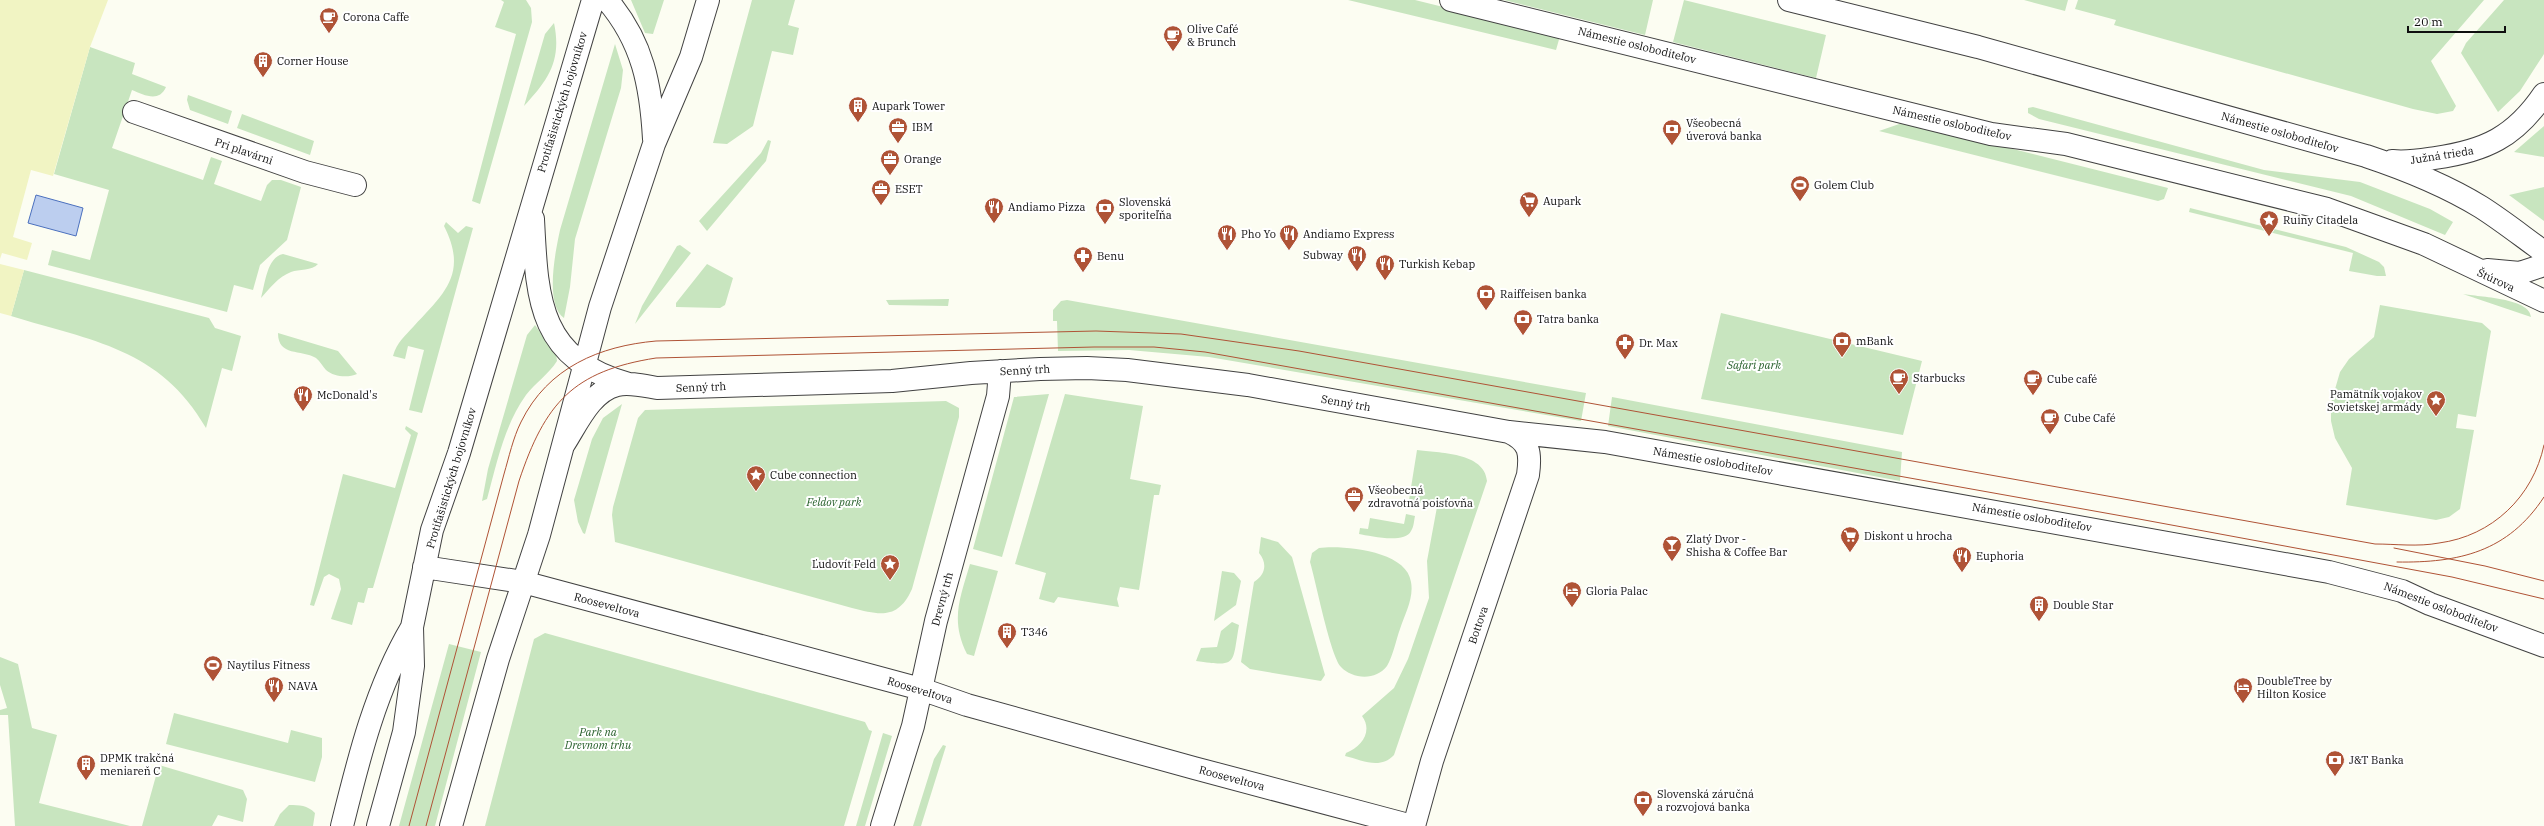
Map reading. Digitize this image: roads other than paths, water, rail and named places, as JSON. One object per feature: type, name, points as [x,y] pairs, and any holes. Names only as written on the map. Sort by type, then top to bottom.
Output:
[{"type":"street","name":"Protifašistických bojovníkov","points":[[378,826],[404,732],[413,666],[412,627],[432,530],[459,453],[593,0]]},
{"type":"street","points":[[607,0],[631,35],[647,74],[652,100],[654,144]]},
{"type":"street","points":[[451,826],[498,659],[523,582],[564,444],[600,308],[654,144],[691,57],[708,0]]},
{"type":"street","name":"Námestie osloboditeľov","points":[[1451,0],[1991,134],[2066,144],[2288,199],[2366,221],[2424,244],[2448,257]]},
{"type":"street","name":"Námestie osloboditeľov","points":[[1789,0],[1978,47],[2366,156],[2420,175],[2460,195],[2481,207],[2544,252]]},
{"type":"street","name":"Južná trieda","points":[[2366,156],[2395,162],[2421,160],[2481,148],[2507,135],[2518,126],[2544,94]]},
{"type":"street","name":"Pri plavárni","points":[[134,112],[305,172],[355,185]]},
{"type":"street","name":"Protifašistických bojovníkov","points":[[532,205],[538,288],[542,309],[550,326],[565,347],[585,365],[605,377],[629,384]]},
{"type":"street","points":[[2448,257],[2487,270],[2508,273],[2531,271],[2544,265]]},
{"type":"street","name":"Štúrova","points":[[2448,257],[2544,301]]},
{"type":"street","name":"Senný trh","points":[[564,444],[592,402],[610,387],[629,384],[657,388],[892,381],[1000,371],[1086,368],[1127,370],[1248,385],[1509,432]]},
{"type":"street","name":"Drevný trh","points":[[882,826],[913,726],[936,620],[998,396],[1000,371]]},
{"type":"street","name":"Námestie osloboditeľov","points":[[1509,432],[1613,443],[2329,572],[2402,591],[2430,604],[2544,646]]},
{"type":"street","name":"Bottova","points":[[1413,826],[1432,761],[1528,475],[1528,448],[1520,437],[1509,432]]},
{"type":"street","name":"Rooseveltova","points":[[424,567],[523,582],[920,689],[967,705],[1186,766],[1413,826]]},
{"type":"street","points":[[342,826],[374,706],[394,657],[412,627]]},
{"type":"water","points":[[36,195],[83,208],[76,236],[28,223]]},
{"type":"tram line","points":[[409,826],[513,441],[518,428],[532,403],[546,387],[561,374],[596,354],[635,344],[656,341],[1096,331],[1181,334],[1299,351],[2375,544],[2415,545],[2439,543],[2458,539],[2493,523],[2520,497],[2539,464],[2544,445]]},
{"type":"tram line","points":[[426,826],[519,481],[529,454],[540,431],[552,411],[566,395],[583,382],[603,372],[627,364],[656,358],[1094,347],[1154,347],[1205,352],[2139,519],[2452,577],[2544,599]]},
{"type":"tram line","points":[[2397,562],[2441,560],[2480,550],[2498,542],[2515,530],[2530,516],[2544,497]]},
{"type":"tram line","points":[[2394,548],[2485,566],[2544,581]]},
{"type":"place","name":"Corona Caffe","points":[[329,34]]},
{"type":"place","name":"Olive Café & Brunch","points":[[1173,52]]},
{"type":"place","name":"Corner House","points":[[263,78]]},
{"type":"place","name":"Aupark Tower","points":[[858,123]]},
{"type":"place","name":"IBM","points":[[898,144]]},
{"type":"place","name":"Všeobecná úverová banka","points":[[1672,146]]},
{"type":"place","name":"Orange","points":[[890,176]]},
{"type":"place","name":"Golem Club","points":[[1800,202]]},
{"type":"place","name":"ESET","points":[[881,206]]},
{"type":"place","name":"Aupark","points":[[1529,218]]},
{"type":"place","name":"Andiamo Pizza","points":[[994,224]]},
{"type":"place","name":"Slovenská sporiteľňa","points":[[1105,225]]},
{"type":"place","name":"Ruiny Citadela","points":[[2269,237]]},
{"type":"place","name":"Pho Yo","points":[[1227,251]]},
{"type":"place","name":"Andiamo Express","points":[[1289,251]]},
{"type":"place","name":"Subway","points":[[1357,272]]},
{"type":"place","name":"Benu","points":[[1083,273]]},
{"type":"place","name":"Turkish Kebap","points":[[1385,281]]},
{"type":"place","name":"Raiffeisen banka","points":[[1486,311]]},
{"type":"place","name":"Tatra banka","points":[[1523,336]]},
{"type":"place","name":"mBank","points":[[1842,358]]},
{"type":"place","name":"Dr. Max","points":[[1625,360]]},
{"type":"place","name":"Starbucks","points":[[1899,395]]},
{"type":"place","name":"Cube café","points":[[2033,396]]},
{"type":"place","name":"McDonald's","points":[[303,412]]},
{"type":"place","name":"Pamätník vojakov Sovietskej armády","points":[[2436,417]]},
{"type":"place","name":"Cube Café","points":[[2050,435]]},
{"type":"place","name":"Cube connection","points":[[756,492]]},
{"type":"place","name":"Všeobecná zdravotná poisťovňa","points":[[1354,513]]},
{"type":"place","name":"Diskont u hrocha","points":[[1850,553]]},
{"type":"place","name":"Zlatý Dvor - Shisha & Coffee Bar","points":[[1672,562]]},
{"type":"place","name":"Euphoria","points":[[1962,573]]},
{"type":"place","name":"Ľudovít Feld","points":[[890,581]]},
{"type":"place","name":"Gloria Palac","points":[[1572,608]]},
{"type":"place","name":"Double Star","points":[[2039,622]]},
{"type":"place","name":"T346","points":[[1007,649]]},
{"type":"place","name":"Naytilus Fitness","points":[[213,682]]},
{"type":"place","name":"NAVA","points":[[274,703]]},
{"type":"place","name":"DoubleTree by Hilton Kosice","points":[[2243,704]]},
{"type":"place","name":"J&T Banka","points":[[2335,777]]},
{"type":"place","name":"DPMK trakčná meniareň C","points":[[86,781]]},
{"type":"place","name":"Slovenská záručná a rozvojová banka","points":[[1643,817]]},
{"type":"park label","name":"Safari park","points":[[1754,365]]},
{"type":"park label","name":"Feldov park","points":[[834,502]]},
{"type":"park label","name":"Park na Drevnom trhu","points":[[598,738]]}]
